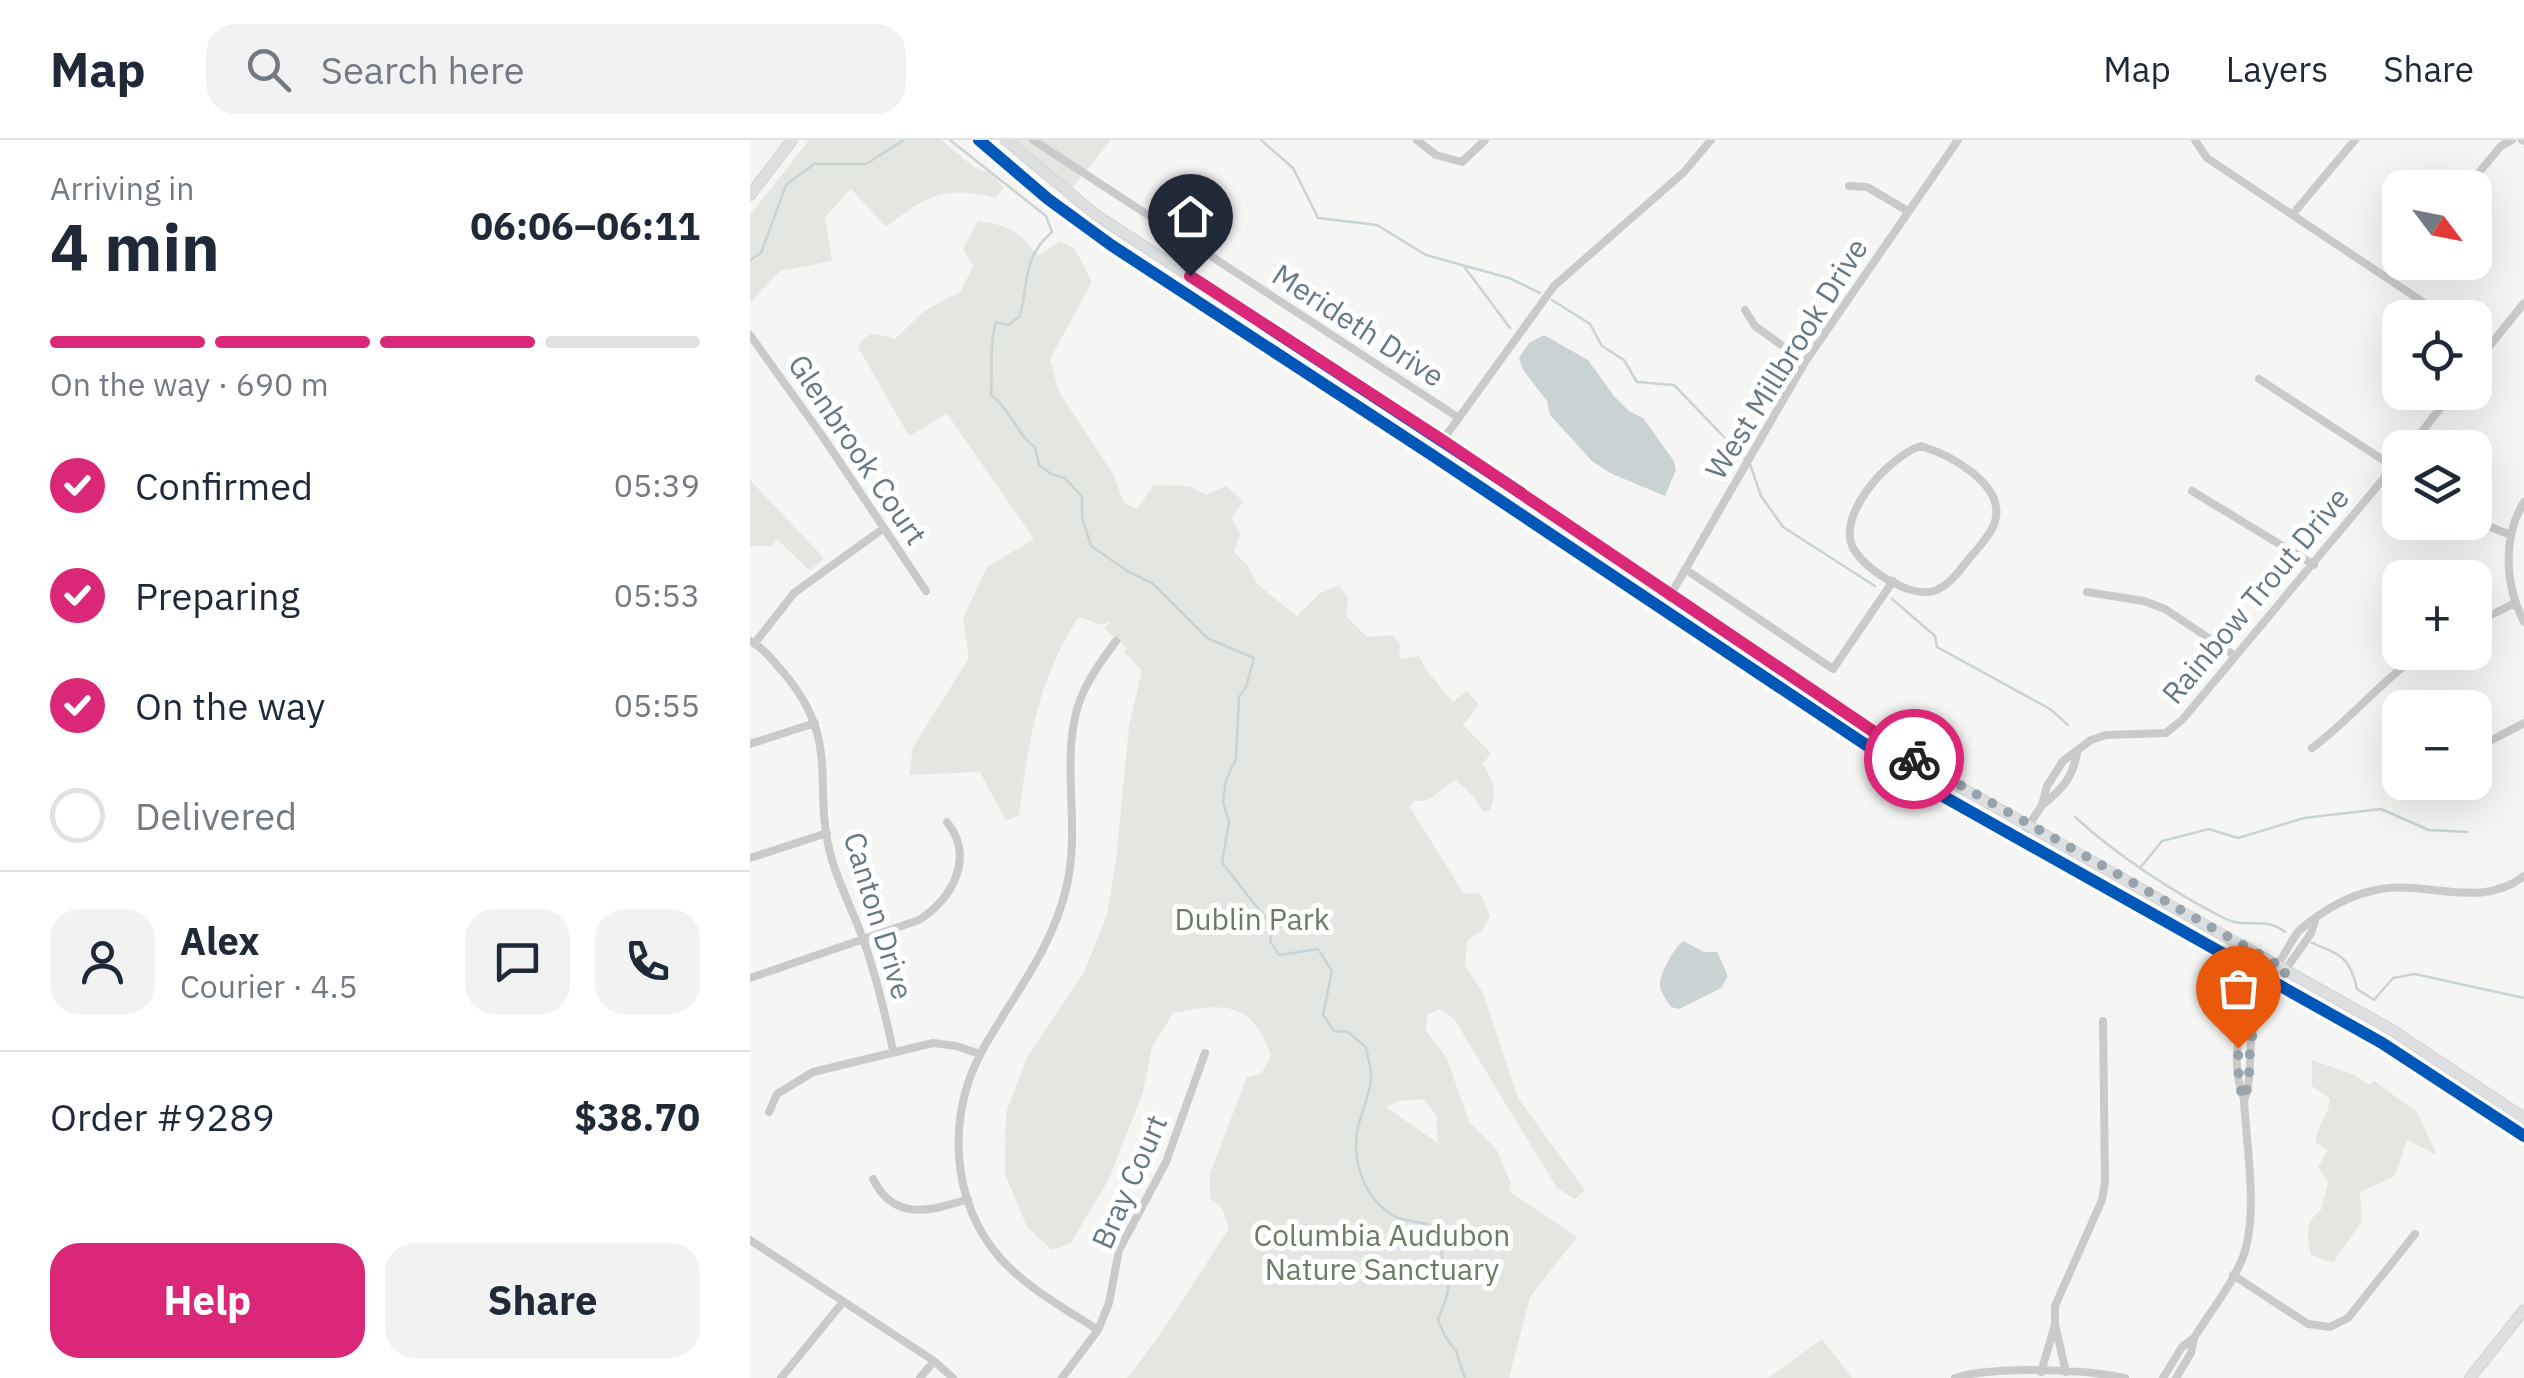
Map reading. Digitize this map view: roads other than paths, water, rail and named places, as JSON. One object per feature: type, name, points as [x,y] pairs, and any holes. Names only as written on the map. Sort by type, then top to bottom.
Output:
[{"type":"main road","points":[[750,195],[792,140]]},
{"type":"main road","points":[[980,140],[1048,199],[1111,245],[1941,796],[2382,1042],[2524,1136]]},
{"type":"main road","points":[[1006,140],[1096,215],[1442,440],[1934,773],[2392,1030],[2524,1118]]},
{"type":"main road","points":[[2470,1378],[2524,1310]]},
{"type":"street","name":"Merideth Drive","points":[[1033,140],[1459,418]]},
{"type":"street","points":[[1418,140],[1436,154],[1462,162],[1485,140]]},
{"type":"street","points":[[1432,455],[1554,286],[1684,172],[1711,140]]},
{"type":"street","name":"West Millbrook Drive","points":[[1662,608],[1805,362],[1958,140]]},
{"type":"street","points":[[2195,140],[2206,158],[2382,275]]},
{"type":"street","points":[[2292,215],[2355,140]]},
{"type":"street","points":[[2481,170],[2500,146],[2512,140]]},
{"type":"street","points":[[1849,186],[1867,187],[1908,211]]},
{"type":"street","points":[[2390,280],[2420,300]]},
{"type":"street","points":[[2492,343],[2524,303]]},
{"type":"street","points":[[1745,310],[1755,326],[1805,362]]},
{"type":"street","name":"Glenbrook Court","points":[[750,334],[926,591]]},
{"type":"street","points":[[2259,380],[2382,456]]},
{"type":"street","points":[[2423,430],[2438,410]]},
{"type":"street","points":[[1921,446],[1984,483],[1994,497],[1995,522],[1945,586],[1922,592],[1894,580],[1867,564],[1850,542],[1848,524],[1889,465],[1905,450],[1921,446]]},
{"type":"street","name":"Rainbow Trout Drive","points":[[2019,841],[2042,804],[2055,772],[2091,740],[2106,734],[2166,732],[2182,720],[2382,485]]},
{"type":"street","points":[[2192,491],[2314,565]]},
{"type":"street","points":[[2524,502],[2511,535],[2508,578],[2524,622]]},
{"type":"street","points":[[752,642],[794,593],[884,528]]},
{"type":"street","points":[[2492,528],[2511,535]]},
{"type":"street","points":[[1685,570],[1834,669],[1894,580]]},
{"type":"street","points":[[2086,592],[2144,601],[2165,609],[2234,655]]},
{"type":"street","points":[[2492,614],[2515,603]]},
{"type":"street","points":[[1098,1330],[1034,1289],[1000,1258],[982,1232],[968,1199],[960,1170],[958,1133],[963,1096],[980,1054],[1036,962],[1063,901],[1074,839],[1070,771],[1074,720],[1084,688],[1116,641]]},
{"type":"street","name":"Canton Drive","points":[[752,642],[794,686],[816,723],[823,756],[832,861],[864,940],[893,1050]]},
{"type":"street","points":[[2312,748],[2400,670]]},
{"type":"street","points":[[750,744],[816,723]]},
{"type":"street","points":[[2492,740],[2524,723]]},
{"type":"street","name":"Rainbow Trout Drive","points":[[2042,804],[2059,792],[2074,771],[2076,752]]},
{"type":"street","points":[[750,978],[919,920],[934,910],[948,894],[960,862],[958,836],[947,822]]},
{"type":"street","points":[[750,858],[827,833]]},
{"type":"street","points":[[2176,1378],[2191,1353],[2194,1338],[2233,1276],[2247,1241],[2250,1218],[2244,1099],[2237,1067],[2241,1025],[2266,977],[2282,968],[2311,933],[2315,921],[2355,895],[2402,887],[2463,894],[2514,884],[2524,876]]},
{"type":"street","points":[[2244,1099],[2250,1083],[2256,1021],[2278,984],[2282,968]]},
{"type":"street","points":[[2066,1372],[2055,1306],[2102,1200],[2105,1182],[2103,1020]]},
{"type":"street","points":[[769,1112],[777,1094],[813,1072],[893,1050],[932,1043],[980,1054]]},
{"type":"street","name":"Bray Court","points":[[1062,1378],[1098,1330],[1110,1303],[1119,1250],[1166,1162],[1205,1054]]},
{"type":"street","points":[[873,1179],[880,1193],[905,1209],[922,1212],[968,1199]]},
{"type":"street","points":[[2233,1276],[2308,1324],[2330,1327],[2348,1318],[2415,1234]]},
{"type":"street","points":[[750,1240],[953,1378]]},
{"type":"street","points":[[781,1378],[843,1302]]},
{"type":"street","points":[[2041,1372],[2056,1324]]},
{"type":"street","points":[[2163,1378],[2182,1347],[2194,1338]]},
{"type":"street","points":[[920,1378],[934,1362]]},
{"type":"street","points":[[1955,1378],[1992,1372],[2119,1377]]},
{"type":"waterway","points":[[750,260],[761,253],[786,185],[814,164],[866,164],[904,140]]},
{"type":"waterway","points":[[950,140],[1046,216],[1052,232],[1031,261],[1020,316],[1008,325],[996,322],[991,395],[1035,447],[1039,465],[1065,478],[1082,497],[1082,517],[1091,546],[1152,583],[1207,638],[1254,658],[1239,697],[1236,759],[1226,780],[1223,802],[1229,822],[1222,863],[1272,926],[1270,941],[1279,955],[1318,949],[1332,971],[1323,1015],[1334,1031],[1348,1032],[1366,1047],[1371,1070],[1357,1132],[1361,1174],[1370,1194],[1392,1215],[1443,1231],[1441,1250],[1448,1285],[1438,1320],[1456,1351],[1465,1378]]},
{"type":"waterway","points":[[1261,140],[1293,168],[1318,218],[1377,225],[1426,255],[1509,278],[1540,293]]},
{"type":"waterway","points":[[1463,265],[1510,328]]},
{"type":"waterway","points":[[1552,300],[1590,324],[1602,346],[1624,360],[1637,382],[1674,385],[1750,464],[1761,496],[1783,527],[1875,586]]},
{"type":"waterway","points":[[1892,599],[1935,636],[1937,647],[2050,709],[2068,725]]},
{"type":"waterway","points":[[2141,867],[2162,841],[2209,829],[2238,838],[2304,818],[2381,809],[2429,830],[2467,832]]},
{"type":"waterway","points":[[2075,817],[2127,859],[2207,909],[2233,922],[2271,925],[2285,932]]},
{"type":"waterway","points":[[2312,943],[2343,959],[2357,989],[2374,1000],[2393,978],[2415,974],[2524,998]]},
{"type":"park label","name":"Dublin Park","points":[[1252,920]]},
{"type":"park label","name":"Columbia Audubon Nature Sanctuary","points":[[1382,1253]]}]
